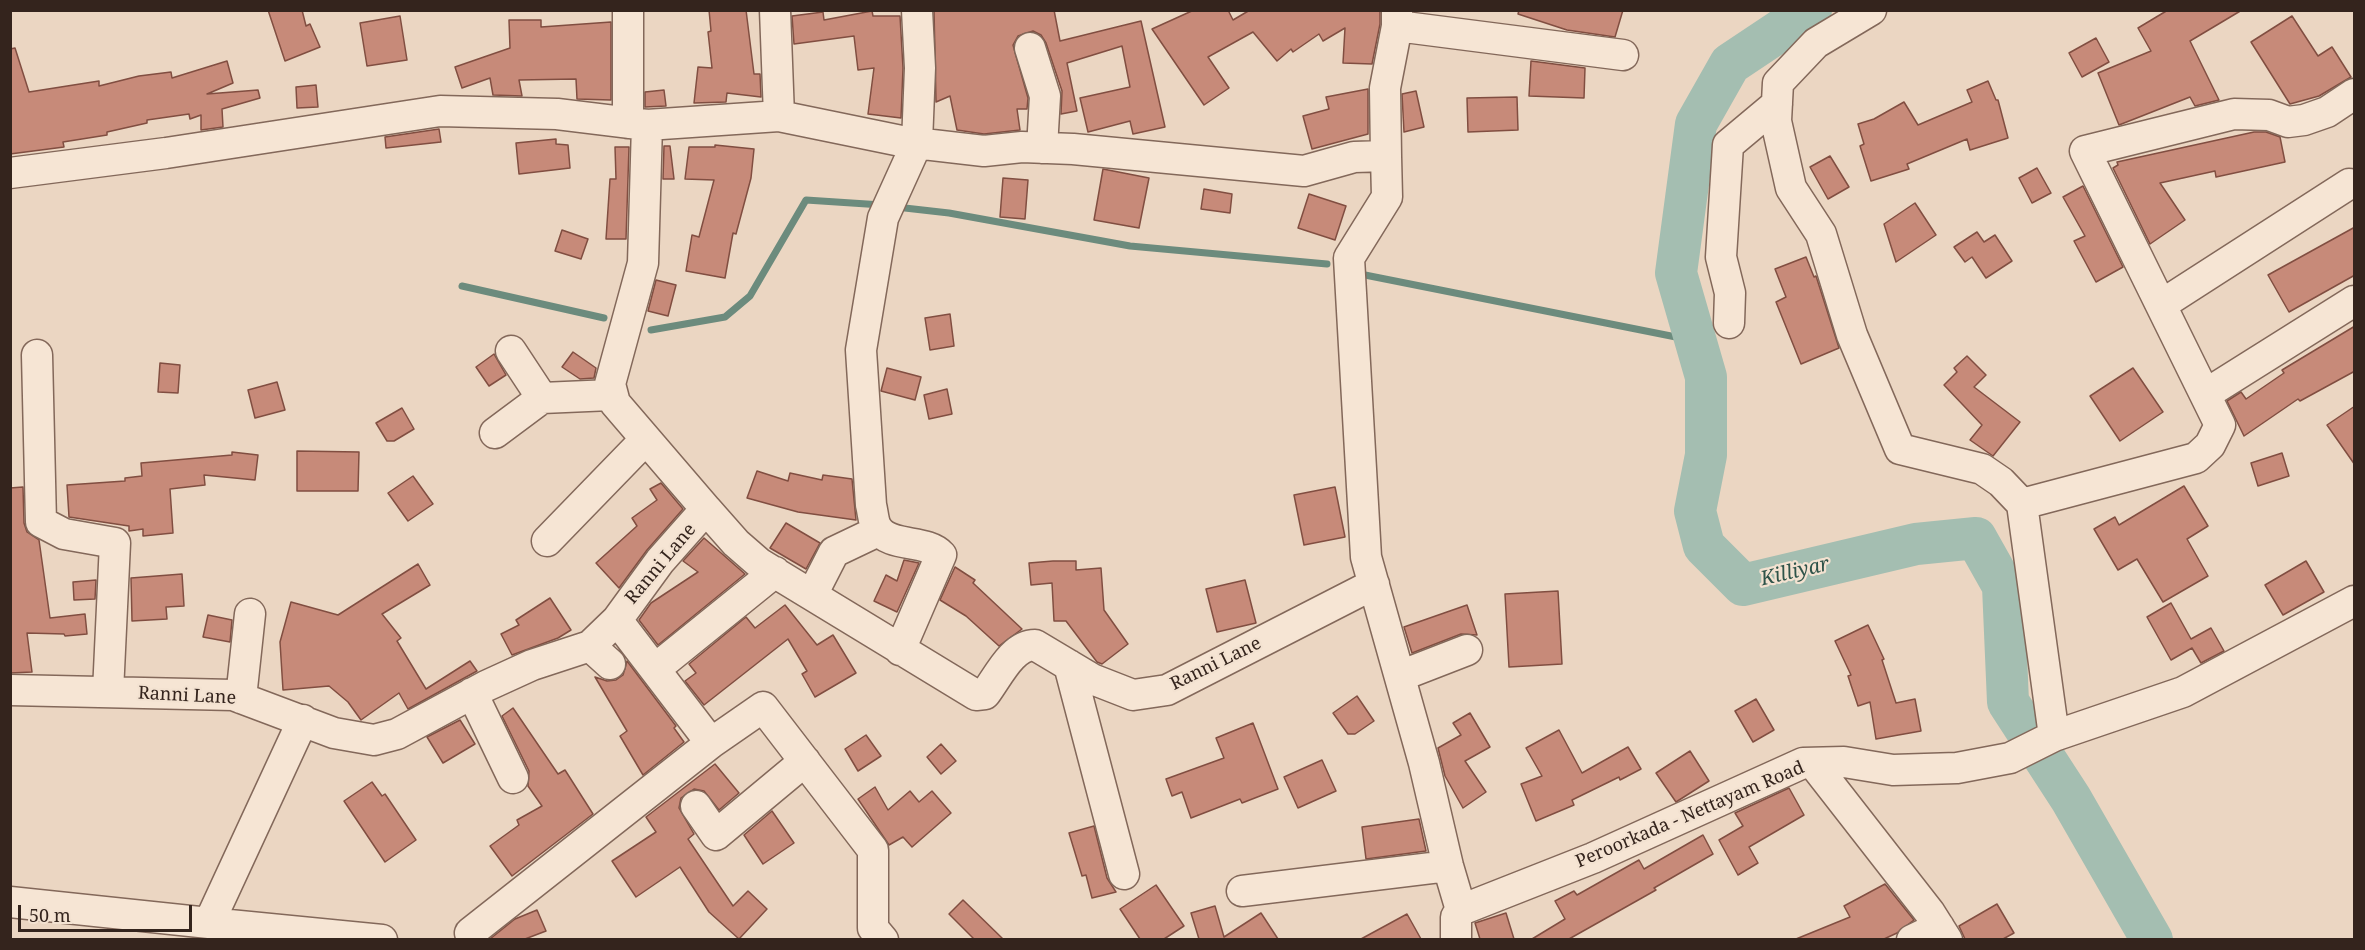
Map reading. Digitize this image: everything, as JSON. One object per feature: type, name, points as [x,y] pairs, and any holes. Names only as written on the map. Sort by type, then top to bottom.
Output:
[{"type":"street","points":[[628,10],[638,124],[643,263],[610,384],[611,395],[615,403],[706,509]]},
{"type":"street","points":[[775,10],[779,116]]},
{"type":"street","points":[[900,650],[941,555],[936,549],[890,538],[878,531],[871,505],[861,350],[883,218],[917,143],[920,68],[917,10]]},
{"type":"street","points":[[1871,10],[1816,43],[1778,83],[1776,121],[1791,188],[1821,234],[1852,335],[1900,449],[1982,469],[2001,482],[2022,504],[2054,736]]},
{"type":"street","points":[[1456,939],[1456,917],[1461,910],[1448,866],[1424,762],[1366,557],[1349,258],[1387,197],[1385,88],[1397,18],[1623,55]]},
{"type":"street","points":[[1030,48],[1045,96],[1042,148]]},
{"type":"street","points":[[2022,504],[2196,458],[2210,445],[2220,425],[2085,151],[2234,114],[2269,116],[2288,122],[2304,120],[2327,112],[2355,94]]},
{"type":"street","points":[[1728,323],[1730,293],[1721,257],[1728,145],[1777,104]]},
{"type":"street","points":[[10,173],[166,153],[440,111],[557,114],[638,124],[779,116],[917,143],[984,152],[1022,147],[1112,152],[1146,158],[1196,159],[1304,171],[1354,157],[1386,156]]},
{"type":"street","points":[[2161,305],[2349,184]]},
{"type":"street","points":[[2205,394],[2355,301]]},
{"type":"street","points":[[511,351],[542,398]]},
{"type":"street","points":[[37,355],[41,522],[64,534],[115,543],[108,692]]},
{"type":"street","points":[[495,433],[542,398],[611,395]]},
{"type":"street","points":[[547,541],[646,440]]},
{"type":"street","name":"Ranni Lane","points":[[10,690],[233,695],[334,733],[374,740],[397,734],[472,693],[532,665],[600,655],[617,620],[660,561],[706,509],[736,543],[759,563],[976,696],[985,694],[1022,647],[1035,645],[1092,679],[1133,695],[1167,690],[1374,584]]},
{"type":"street","points":[[812,596],[834,552],[878,531]]},
{"type":"street","points":[[656,669],[775,572]]},
{"type":"street","name":"Peroorkada - Nettayam Road","points":[[1461,910],[1593,858],[1803,763],[1844,762],[1893,770],[1957,768],[2010,758],[2054,736],[2183,692],[2355,601]]},
{"type":"street","points":[[241,698],[250,614]]},
{"type":"street","points":[[617,620],[711,743]]},
{"type":"street","points":[[1400,676],[1467,650]]},
{"type":"street","points":[[1069,665],[1124,874]]},
{"type":"street","points":[[472,693],[513,778]]},
{"type":"street","points":[[472,939],[471,933],[711,743],[763,707],[873,850],[873,928],[883,939]]},
{"type":"street","points":[[209,922],[303,720]]},
{"type":"street","points":[[696,806],[716,835],[805,761]]},
{"type":"street","points":[[1813,763],[1943,933],[1911,939]]},
{"type":"street","points":[[1242,891],[1448,866]]},
{"type":"street","points":[[10,902],[382,939]]},
{"type":"building","points":[[268,10],[302,10],[306,26],[310,24],[320,47],[285,61]]},
{"type":"building","points":[[709,10],[746,10],[754,74],[760,74],[761,97],[727,93],[726,102],[694,103],[698,67],[712,68],[708,32],[711,31]]},
{"type":"building","points":[[934,10],[1054,10],[1060,41],[1141,21],[1165,127],[1133,134],[1130,121],[1088,132],[1080,98],[1130,87],[1122,46],[1067,63],[1077,111],[1061,114],[1062,91],[1046,43],[1041,35],[1033,31],[1018,36],[1013,45],[1028,98],[1027,109],[1017,109],[1020,130],[984,134],[957,130],[950,96],[936,102]]},
{"type":"building","points":[[1194,10],[1228,10],[1233,20],[1250,10],[1380,10],[1380,24],[1372,64],[1343,63],[1345,28],[1323,41],[1319,34],[1293,52],[1291,49],[1277,61],[1253,32],[1208,57],[1229,88],[1204,105],[1152,29]]},
{"type":"building","points":[[1519,10],[1623,10],[1615,37],[1567,30],[1518,14]]},
{"type":"building","points":[[2168,10],[2242,10],[2190,41],[2219,100],[2195,106],[2190,97],[2119,125],[2098,73],[2151,51],[2138,28]]},
{"type":"building","points":[[872,11],[873,16],[900,16],[903,68],[901,118],[868,114],[874,68],[858,70],[854,36],[794,44],[792,16],[823,12],[824,20]]},
{"type":"building","points":[[400,16],[407,60],[367,66],[360,23]]},
{"type":"building","points":[[2292,16],[2318,56],[2332,47],[2351,77],[2319,96],[2290,104],[2251,42]]},
{"type":"building","points":[[509,20],[541,20],[541,27],[611,22],[611,100],[577,99],[576,79],[519,80],[522,96],[493,95],[490,78],[462,88],[455,67],[510,48]]},
{"type":"building","points":[[2096,38],[2109,62],[2082,77],[2069,53]]},
{"type":"building","points":[[15,48],[29,92],[99,81],[99,86],[139,76],[171,72],[172,78],[227,61],[233,83],[207,94],[258,90],[260,98],[222,109],[223,127],[201,130],[201,115],[190,119],[189,114],[147,120],[147,123],[107,132],[107,135],[63,142],[64,147],[10,154],[10,49]]},
{"type":"building","points":[[1531,61],[1585,68],[1584,98],[1529,96]]},
{"type":"building","points":[[1988,81],[1998,100],[2008,138],[1970,150],[1967,139],[1907,164],[1909,169],[1871,181],[1860,146],[1864,144],[1858,124],[1874,119],[1904,102],[1918,125],[1972,102],[1967,90]]},
{"type":"building","points":[[316,85],[318,107],[297,108],[296,87]]},
{"type":"building","points":[[1368,89],[1368,134],[1312,149],[1303,116],[1329,109],[1326,97]]},
{"type":"building","points":[[664,90],[666,106],[645,107],[645,92]]},
{"type":"building","points":[[1416,91],[1424,127],[1404,132],[1402,94]]},
{"type":"building","points":[[1517,97],[1518,130],[1468,132],[1467,98]]},
{"type":"building","points":[[439,129],[441,142],[386,148],[385,137]]},
{"type":"building","points":[[2254,132],[2266,132],[2280,137],[2285,162],[2216,177],[2215,171],[2160,183],[2185,220],[2150,244],[2113,168],[2118,165],[2117,162]]},
{"type":"building","points":[[556,139],[556,144],[568,145],[570,168],[519,174],[516,143]]},
{"type":"building","points":[[715,145],[754,149],[751,178],[736,234],[733,233],[725,278],[686,271],[692,235],[699,237],[714,180],[685,179],[689,147],[715,147]]},
{"type":"building","points":[[664,146],[670,146],[674,179],[663,179]]},
{"type":"building","points":[[615,147],[629,147],[626,239],[606,239],[610,179],[616,179]]},
{"type":"building","points":[[1830,156],[1849,187],[1828,199],[1810,167]]},
{"type":"building","points":[[2037,168],[2051,193],[2032,203],[2019,178]]},
{"type":"building","points":[[1103,169],[1149,178],[1139,228],[1094,220]]},
{"type":"building","points":[[1003,178],[1028,180],[1025,219],[1000,217]]},
{"type":"building","points":[[2083,186],[2123,267],[2096,282],[2074,241],[2085,236],[2063,197]]},
{"type":"building","points":[[1204,189],[1232,194],[1230,213],[1201,209]]},
{"type":"building","points":[[1309,194],[1346,206],[1335,240],[1298,228]]},
{"type":"building","points":[[1915,203],[1936,235],[1896,262],[1884,224]]},
{"type":"building","points":[[2355,227],[2355,275],[2289,312],[2268,275]]},
{"type":"building","points":[[562,230],[588,239],[581,259],[555,251]]},
{"type":"building","points":[[1977,232],[1984,242],[1995,235],[2012,261],[1986,278],[1972,257],[1965,262],[1954,247]]},
{"type":"building","points":[[1806,257],[1814,277],[1816,276],[1839,348],[1801,364],[1776,302],[1786,297],[1775,269]]},
{"type":"building","points":[[656,280],[676,285],[668,316],[648,311]]},
{"type":"building","points":[[950,314],[954,346],[930,350],[925,318]]},
{"type":"building","points":[[2355,326],[2355,371],[2300,401],[2298,399],[2244,436],[2227,401],[2241,392],[2246,399],[2284,373],[2282,370]]},
{"type":"building","points":[[573,352],[596,368],[594,378],[580,379],[562,367]]},
{"type":"building","points":[[494,354],[506,375],[489,386],[476,367]]},
{"type":"building","points":[[1967,356],[1986,375],[1974,387],[2020,422],[1993,456],[1970,440],[1982,425],[1944,385],[1957,372],[1954,368]]},
{"type":"building","points":[[160,363],[180,365],[178,393],[158,392]]},
{"type":"building","points":[[887,368],[921,377],[915,400],[881,391]]},
{"type":"building","points":[[2133,368],[2163,412],[2120,441],[2090,396]]},
{"type":"building","points":[[277,382],[285,410],[255,418],[248,390]]},
{"type":"building","points":[[947,389],[952,414],[929,419],[924,395]]},
{"type":"building","points":[[2355,406],[2355,465],[2327,425]]},
{"type":"building","points":[[402,408],[414,429],[394,441],[387,441],[376,423]]},
{"type":"building","points":[[297,451],[359,452],[358,491],[297,491]]},
{"type":"building","points":[[232,452],[258,455],[255,480],[204,475],[205,485],[170,489],[173,533],[143,536],[143,529],[129,531],[129,526],[69,517],[67,485],[125,481],[125,478],[142,476],[141,463],[232,455]]},
{"type":"building","points":[[2282,453],[2289,476],[2258,486],[2251,463]]},
{"type":"building","points":[[757,471],[788,481],[790,473],[822,480],[823,475],[852,479],[856,520],[798,512],[747,498]]},
{"type":"building","points":[[413,476],[433,504],[408,521],[388,493]]},
{"type":"building","points":[[661,483],[683,509],[647,550],[619,588],[596,563],[637,526],[632,518],[657,500],[650,489]]},
{"type":"building","points":[[2184,486],[2208,526],[2187,539],[2208,576],[2163,602],[2137,559],[2118,570],[2094,529],[2115,517],[2119,525]]},
{"type":"building","points":[[23,487],[24,523],[27,532],[39,540],[50,618],[85,614],[87,634],[65,636],[64,634],[27,633],[32,672],[10,673],[10,488]]},
{"type":"building","points":[[1335,487],[1345,537],[1304,545],[1294,495]]},
{"type":"building","points":[[786,523],[820,543],[806,569],[770,548]]},
{"type":"building","points":[[704,538],[745,574],[658,645],[639,620],[651,603],[698,572],[683,561]]},
{"type":"building","points":[[904,560],[919,563],[897,612],[874,601],[886,575],[897,581]]},
{"type":"building","points":[[1076,561],[1076,570],[1101,568],[1104,610],[1128,644],[1102,664],[1097,662],[1066,621],[1054,621],[1052,583],[1031,585],[1029,563]]},
{"type":"building","points":[[2306,561],[2324,592],[2283,615],[2265,585]]},
{"type":"building","points":[[418,564],[430,585],[382,614],[401,638],[397,641],[426,689],[470,661],[477,671],[408,709],[399,693],[361,720],[348,702],[329,686],[283,690],[280,642],[291,602],[338,615]]},
{"type":"building","points":[[955,567],[975,580],[973,583],[1022,629],[999,646],[966,616],[940,600]]},
{"type":"building","points":[[182,574],[184,606],[166,607],[167,619],[132,621],[131,578]]},
{"type":"building","points":[[96,580],[95,599],[74,600],[73,582]]},
{"type":"building","points":[[1245,580],[1256,623],[1217,632],[1206,589]]},
{"type":"building","points":[[1558,591],[1562,664],[1509,667],[1505,594]]},
{"type":"building","points":[[550,598],[571,630],[558,638],[512,655],[501,634],[519,625],[516,620]]},
{"type":"building","points":[[2171,603],[2191,639],[2211,628],[2224,651],[2201,663],[2192,648],[2171,660],[2147,617]]},
{"type":"building","points":[[785,605],[817,645],[833,635],[856,673],[815,697],[802,674],[807,671],[788,639],[704,705],[685,681],[696,673],[689,664],[746,617],[755,628]]},
{"type":"building","points":[[1467,605],[1477,635],[1461,634],[1412,653],[1404,627]]},
{"type":"building","points":[[208,615],[232,620],[230,642],[203,637]]},
{"type":"building","points":[[1868,625],[1884,659],[1882,660],[1896,703],[1915,699],[1921,731],[1876,739],[1870,702],[1858,706],[1848,676],[1851,675],[1835,641]]},
{"type":"building","points":[[627,661],[676,726],[674,728],[684,742],[643,775],[620,736],[627,731],[595,677],[607,681],[616,680],[623,675]]},
{"type":"building","points":[[1357,696],[1374,721],[1355,734],[1348,734],[1333,713]]},
{"type":"building","points":[[1756,699],[1774,730],[1753,742],[1735,711]]},
{"type":"building","points":[[513,708],[558,774],[565,770],[593,814],[512,876],[490,846],[519,825],[517,820],[542,806],[528,786],[529,771],[502,716]]},
{"type":"building","points":[[1470,713],[1490,747],[1465,761],[1486,792],[1463,808],[1445,776],[1438,748],[1461,735],[1453,723]]},
{"type":"building","points":[[460,720],[475,744],[443,763],[427,737]]},
{"type":"building","points":[[1253,723],[1278,789],[1242,803],[1240,799],[1191,818],[1182,792],[1172,796],[1166,779],[1224,758],[1216,738]]},
{"type":"building","points":[[1559,730],[1582,773],[1628,747],[1641,769],[1572,800],[1574,805],[1536,821],[1521,784],[1542,776],[1526,748]]},
{"type":"building","points":[[866,735],[881,756],[858,771],[845,749]]},
{"type":"building","points":[[941,744],[956,761],[941,774],[927,757]]},
{"type":"building","points":[[1690,751],[1709,781],[1676,802],[1656,773]]},
{"type":"building","points":[[1322,760],[1336,791],[1298,808],[1284,777]]},
{"type":"building","points":[[715,764],[739,793],[719,810],[704,791],[694,789],[681,798],[679,808],[694,834],[688,839],[733,906],[748,891],[767,909],[739,939],[709,912],[680,867],[636,897],[612,861],[656,832],[646,817]]},
{"type":"building","points":[[372,782],[382,796],[385,794],[416,840],[385,862],[344,801]]},
{"type":"building","points":[[875,787],[888,810],[910,791],[919,802],[932,791],[951,813],[912,847],[903,837],[889,845],[858,799]]},
{"type":"building","points":[[1789,788],[1804,815],[1749,847],[1758,863],[1738,875],[1719,840],[1743,826],[1735,813]]},
{"type":"building","points":[[772,811],[794,843],[763,864],[744,835]]},
{"type":"building","points":[[1419,819],[1426,851],[1366,859],[1362,827]]},
{"type":"building","points":[[1094,826],[1107,878],[1116,892],[1092,898],[1086,875],[1082,876],[1069,833]]},
{"type":"building","points":[[1703,835],[1713,854],[1654,888],[1656,890],[1569,939],[1532,939],[1565,919],[1555,901],[1574,891],[1577,895],[1639,860],[1644,869]]},
{"type":"building","points":[[1885,884],[1914,920],[1897,933],[1884,939],[1796,939],[1850,917],[1844,906]]},
{"type":"building","points":[[1156,885],[1184,926],[1164,939],[1140,939],[1120,909]]},
{"type":"building","points":[[963,900],[1003,939],[974,939],[949,914]]},
{"type":"building","points":[[1997,904],[2014,933],[2003,939],[1965,939],[1959,926]]},
{"type":"building","points":[[1215,906],[1224,937],[1261,913],[1278,939],[1199,939],[1191,913]]},
{"type":"building","points":[[537,910],[546,931],[525,939],[490,939],[515,919]]},
{"type":"building","points":[[1506,913],[1514,939],[1480,939],[1475,923]]},
{"type":"building","points":[[1407,914],[1421,939],[1361,939]]},
{"type":"waterway","name":"Killiyar","points":[[1811,10],[1730,64],[1696,124],[1676,273],[1706,377],[1706,455],[1695,511],[1704,546],[1743,585],[1916,544],[1976,538],[2003,586],[2008,702],[2071,799],[2152,940]]},
{"type":"waterway","points":[[651,330],[725,317],[750,296],[806,200],[882,205]]},
{"type":"waterway","points":[[896,207],[949,213],[1130,246],[1327,264]]},
{"type":"waterway","points":[[1365,275],[1696,341]]},
{"type":"waterway","points":[[462,286],[604,318]]}]
